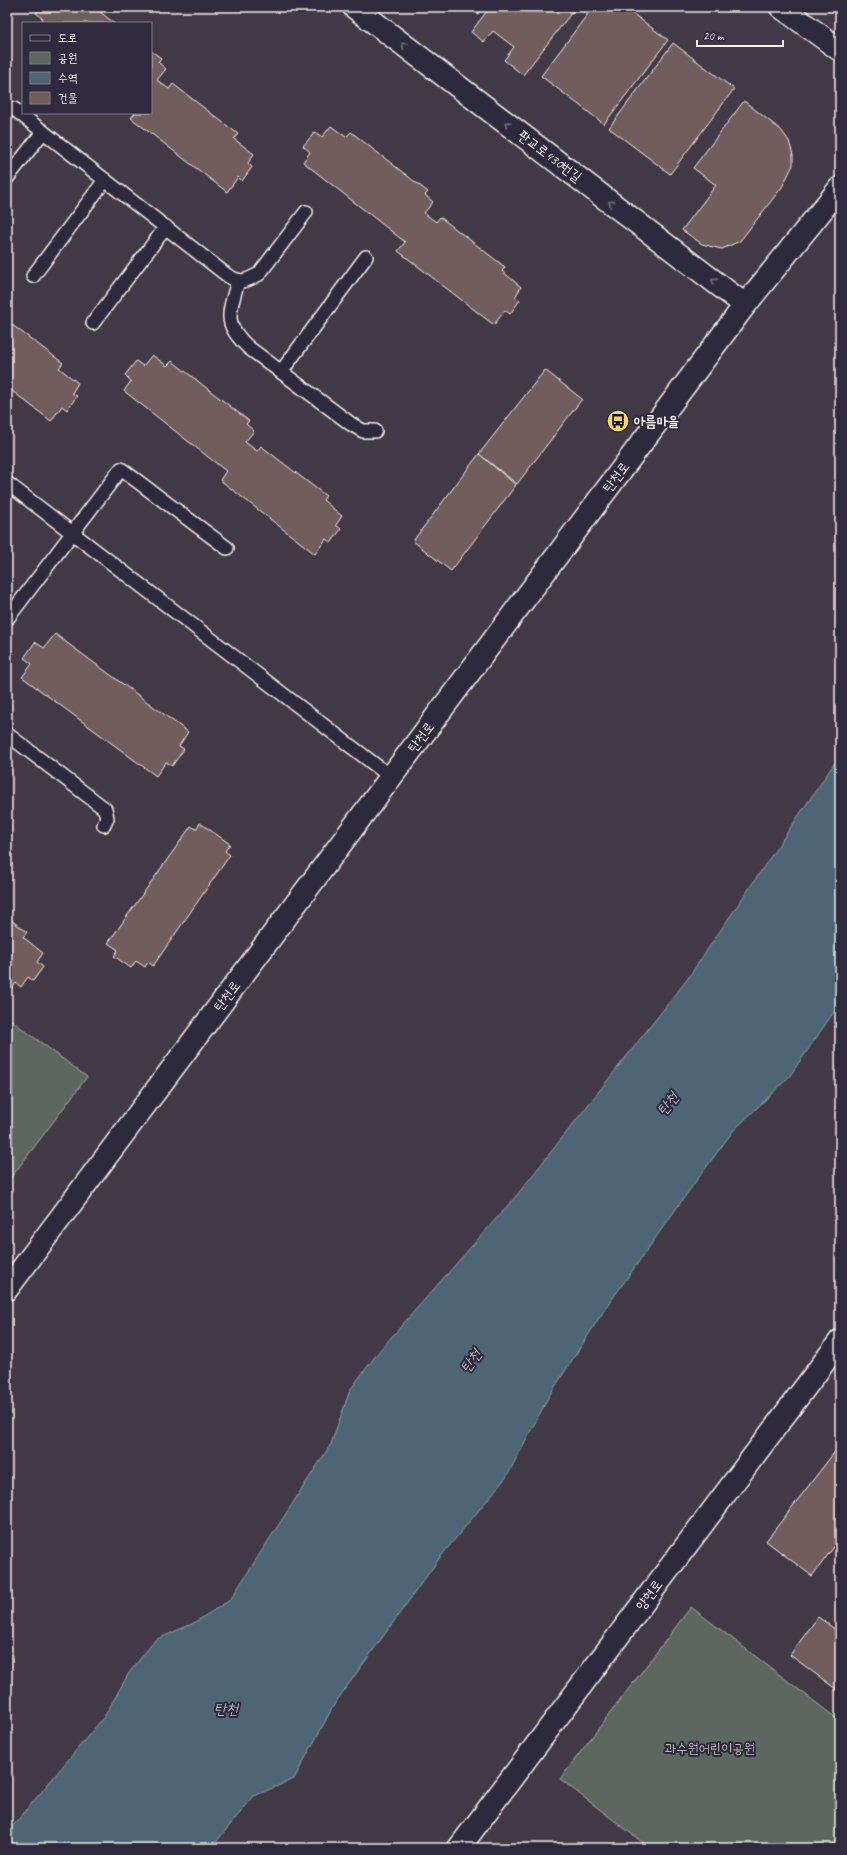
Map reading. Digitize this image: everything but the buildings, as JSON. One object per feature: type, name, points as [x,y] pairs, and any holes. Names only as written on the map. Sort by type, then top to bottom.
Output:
[{"type":"main road","name":"판교로430번길","points":[[354,7],[745,305]]},
{"type":"main road","points":[[781,7],[840,50]]},
{"type":"main road","name":"탄천로","points":[[7,1289],[745,305],[840,188]]},
{"type":"main road","name":"양현로","points":[[459,1848],[840,1341]]},
{"type":"lane","points":[[7,108],[14,109],[228,276],[238,281],[248,280],[259,274],[306,212]]},
{"type":"lane","points":[[7,178],[43,132]]},
{"type":"lane","points":[[33,276],[105,180]]},
{"type":"lane","points":[[93,323],[166,227]]},
{"type":"lane","points":[[281,372],[366,257]]},
{"type":"lane","points":[[238,281],[229,321],[235,336],[351,424],[363,431],[375,431]]},
{"type":"lane","points":[[7,620],[121,469],[227,548]]},
{"type":"lane","points":[[7,483],[391,777]]},
{"type":"lane","points":[[7,734],[105,809],[107,818],[104,825]]},
{"type":"green space","points":[[7,1017],[87,1077],[7,1183]]},
{"type":"green space","name":"과수원어린이공원","points":[[691,1607],[840,1721],[840,1848],[650,1848],[560,1779]]},
{"type":"water","name":"탄천","points":[[840,755],[840,1003],[789,1077],[733,1131],[603,1312],[549,1396],[507,1476],[441,1556],[335,1703],[294,1779],[254,1796],[211,1848],[7,1848],[7,1833],[104,1717],[129,1673],[155,1640],[192,1624],[230,1600],[331,1444],[350,1390],[380,1350],[517,1195],[686,981]]},
{"type":"place","name":"아름마을","points":[[618,421]]}]
